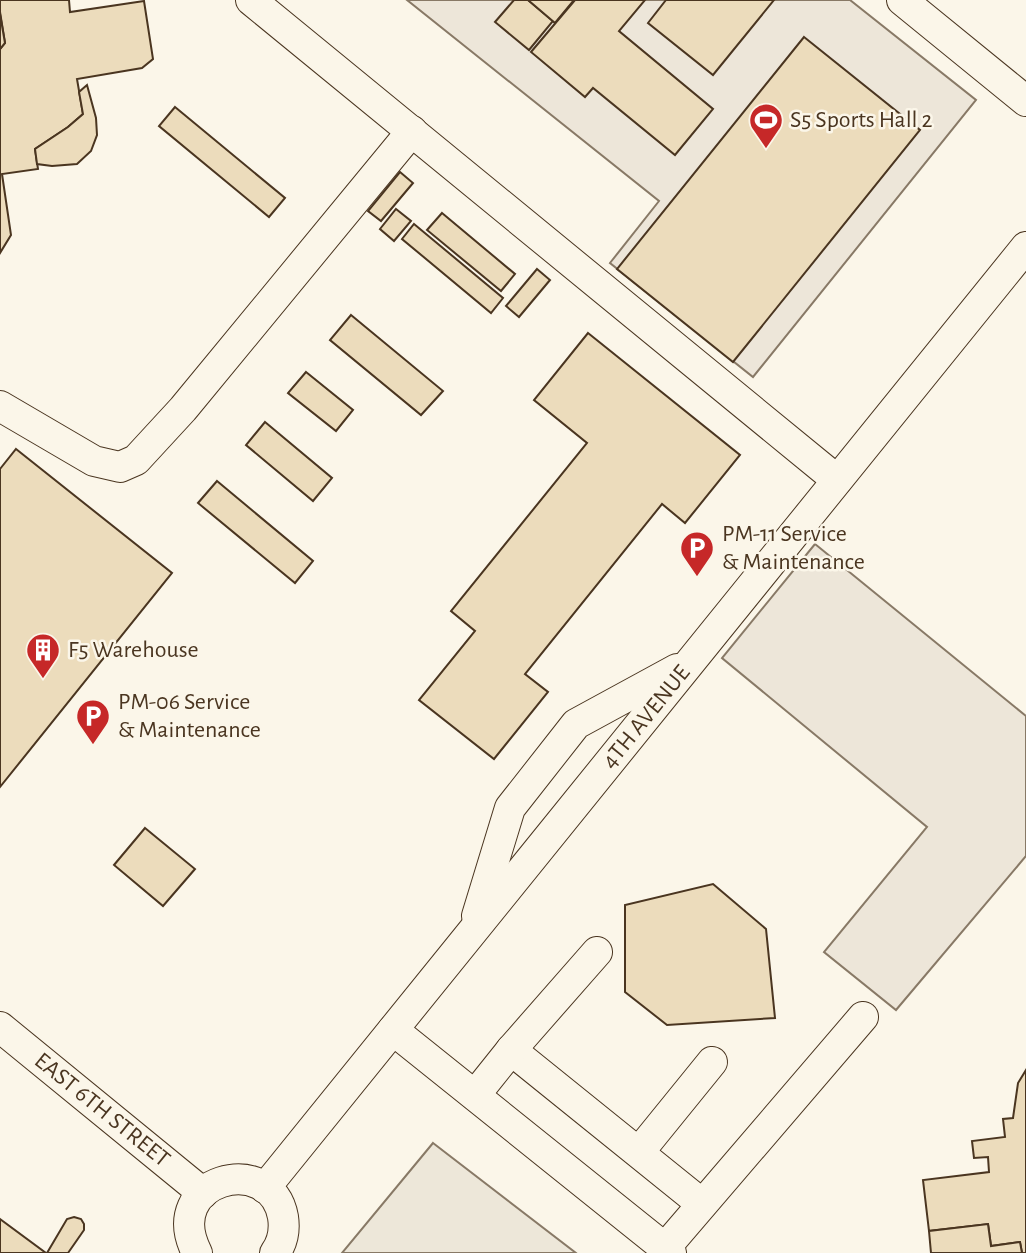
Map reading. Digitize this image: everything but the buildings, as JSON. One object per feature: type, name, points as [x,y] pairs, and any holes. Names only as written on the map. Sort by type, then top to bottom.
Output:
[{"type":"lane","points":[[251,0],[837,480]]},
{"type":"lane","points":[[902,0],[1026,101]]},
{"type":"lane","points":[[0,406],[94,461],[120,467],[136,460],[183,409],[412,131]]},
{"type":"lane","name":"4TH AVENUE","points":[[265,1188],[1026,247]]},
{"type":"lane","points":[[471,933],[510,808],[576,724],[691,662]]},
{"type":"lane","points":[[475,1096],[511,1050],[597,952]]},
{"type":"lane","points":[[393,1030],[668,1251],[702,1204],[863,1017]]},
{"type":"lane","name":"EAST 6TH STREET","points":[[0,1027],[203,1193]]},
{"type":"lane","points":[[511,1050],[702,1204]]},
{"type":"lane","points":[[639,1153],[712,1062]]},
{"type":"lane","points":[[197,1253],[189,1228],[195,1202],[215,1184],[241,1179],[255,1182],[265,1188],[282,1210],[283,1237],[278,1252]]},
{"type":"shaded area","name":"S5 Sports Hall 2","points":[[407,0],[850,0],[976,100],[753,377],[610,263],[659,201]]},
{"type":"shaded area","points":[[815,544],[1026,716],[1026,856],[896,1010],[824,952],[927,827],[722,658]]},
{"type":"shaded area","points":[[433,1143],[576,1253],[342,1253]]},
{"type":"place","name":"S5 Sports Hall 2","points":[[766,150]]},
{"type":"place","name":"PM-11 Service & Maintenance","points":[[697,578]]},
{"type":"place","name":"F5 Warehouse","points":[[43,680]]},
{"type":"place","name":"PM-06 Service & Maintenance","points":[[93,746]]}]
